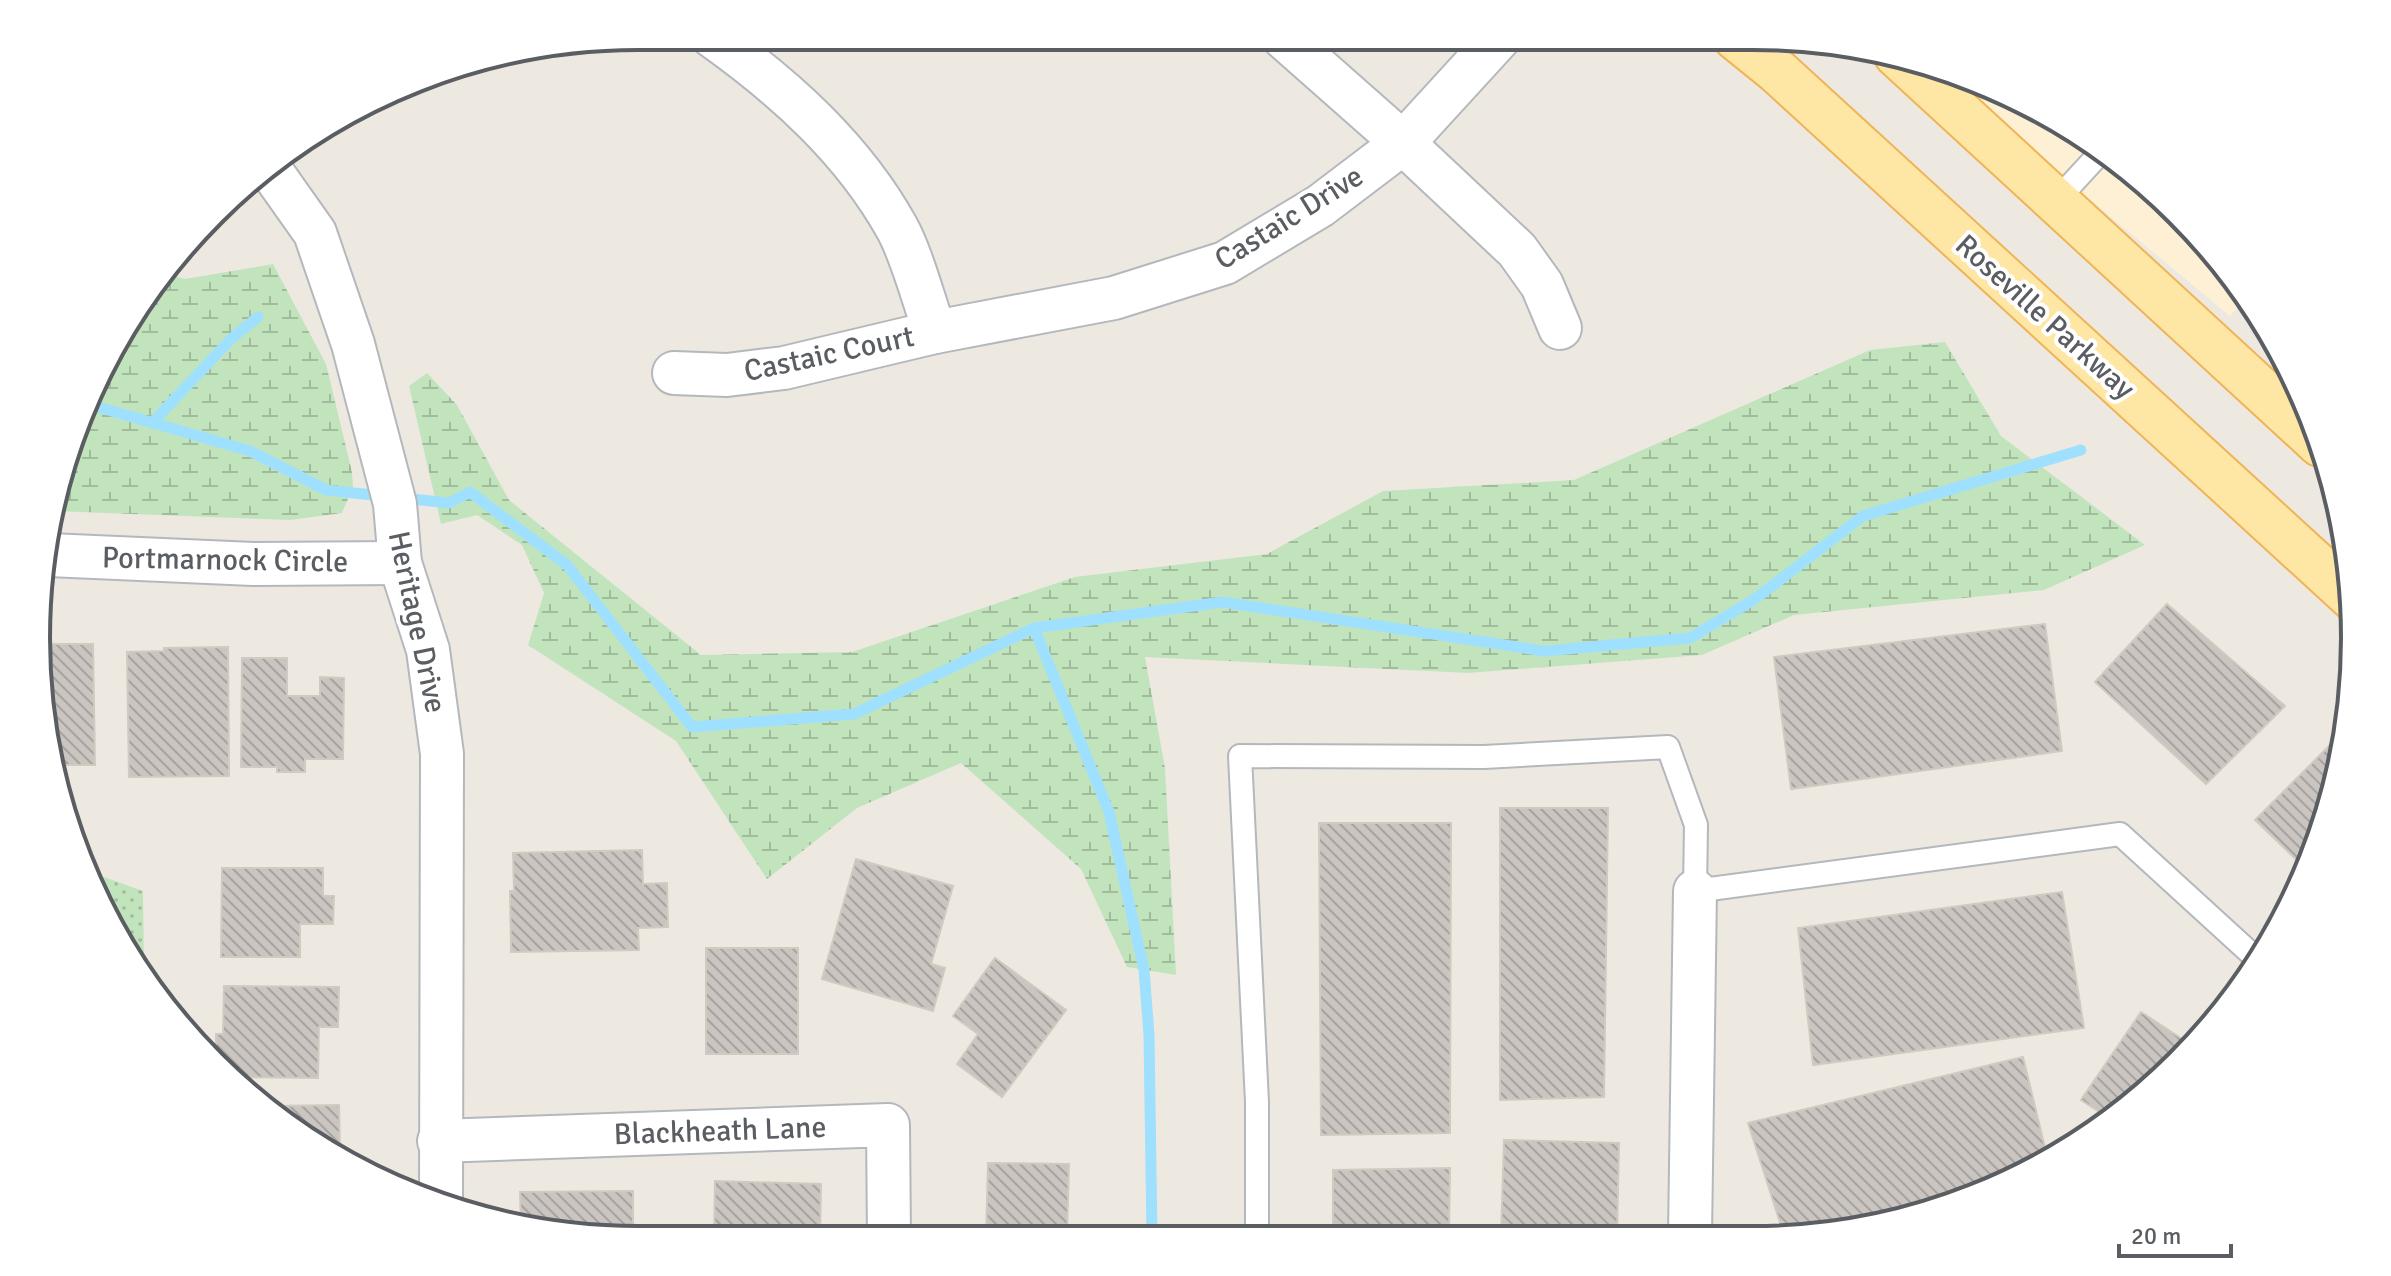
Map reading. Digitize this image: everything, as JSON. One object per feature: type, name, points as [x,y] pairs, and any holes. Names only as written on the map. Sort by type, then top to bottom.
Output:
[{"type":"main road","name":"Roseville Parkway","points":[[1751,50],[2338,585]]},
{"type":"main road","points":[[1917,74],[2301,427]]},
{"type":"street","points":[[732,50],[764,73],[839,145],[898,230],[935,332]]},
{"type":"street","points":[[1298,50],[1517,250],[1542,285],[1560,328]]},
{"type":"street","name":"Castaic Drive","points":[[935,332],[1114,298],[1225,263],[1320,206],[1403,143],[1488,50]]},
{"type":"street","name":"Heritage Drive","points":[[275,176],[315,233],[353,344],[395,504],[400,563],[428,650],[442,754],[441,1192]]},
{"type":"street","name":"Castaic Court","points":[[674,373],[727,375],[784,368],[935,332]]},
{"type":"street","name":"Portmarnock Circle","points":[[56,555],[253,564],[400,563]]},
{"type":"street","points":[[1690,1226],[1695,891]]},
{"type":"street","name":"Blackheath Lane","points":[[439,1141],[888,1125],[889,1226]]},
{"type":"lane","points":[[2055,202],[2094,160]]},
{"type":"lane","points":[[1257,1226],[1257,1102],[1240,756],[1484,757],[1668,747],[1696,825],[1695,891],[2120,834],[2250,952]]},
{"type":"shaded area","points":[[1952,85],[2047,129],[2080,149],[2141,196],[2195,250],[2239,307],[2230,316]]},
{"type":"green space","points":[[273,264],[326,364],[352,472],[353,487],[342,513],[290,520],[64,511],[81,449],[111,378],[149,311],[172,280],[175,276],[185,279]]},
{"type":"green space","points":[[1945,342],[2001,436],[2145,545],[2044,590],[1794,615],[1702,655],[1468,673],[1145,657],[1165,768],[1176,975],[1127,967],[1081,869],[961,763],[857,808],[767,879],[676,741],[528,645],[544,593],[522,545],[477,515],[441,524],[409,386],[427,373],[457,405],[509,500],[701,655],[852,652],[1075,577],[1267,554],[1383,491],[1574,480],[1870,350]]},
{"type":"green space","points":[[101,876],[143,891],[144,957]]},
{"type":"building","points":[[2167,604],[2285,706],[2206,784],[2095,682]]},
{"type":"building","points":[[2045,624],[2062,751],[1791,789],[1774,657]]},
{"type":"building","points":[[50,644],[93,644],[95,765],[64,765],[55,715]]},
{"type":"building","points":[[228,647],[229,776],[129,777],[127,652]]},
{"type":"building","points":[[242,658],[287,658],[287,696],[320,696],[320,677],[344,678],[343,759],[305,759],[305,772],[277,772],[277,767],[241,767]]},
{"type":"building","points":[[2331,744],[2321,790],[2297,860],[2255,820]]},
{"type":"building","points":[[1500,808],[1608,808],[1604,1097],[1500,1100]]},
{"type":"building","points":[[1319,823],[1451,823],[1450,1133],[1321,1135]]},
{"type":"building","points":[[642,850],[643,884],[667,883],[668,927],[638,928],[639,950],[511,952],[513,853]]},
{"type":"building","points":[[856,859],[953,886],[931,964],[945,968],[933,1011],[822,979]]},
{"type":"building","points":[[222,868],[323,868],[323,896],[334,896],[333,924],[300,924],[300,957],[221,957]]},
{"type":"building","points":[[2062,892],[2084,1028],[1813,1065],[1798,928]]},
{"type":"building","points":[[706,948],[798,948],[798,1054],[706,1054]]},
{"type":"building","points":[[995,958],[1066,1010],[1002,1097],[957,1064],[978,1034],[953,1016]]},
{"type":"building","points":[[224,986],[339,987],[338,1027],[319,1027],[318,1078],[247,1077],[216,1048],[216,1034],[223,1034]]},
{"type":"building","points":[[2141,1012],[2183,1039],[2141,1080],[2100,1112],[2081,1100]]},
{"type":"building","points":[[2023,1057],[2045,1148],[1978,1181],[1905,1206],[1830,1221],[1781,1225],[1748,1123]]},
{"type":"building","points":[[339,1105],[340,1145],[311,1127],[282,1106]]},
{"type":"building","points":[[1504,1140],[1619,1143],[1617,1226],[1501,1226]]},
{"type":"building","points":[[988,1163],[1069,1164],[1067,1226],[986,1226]]},
{"type":"building","points":[[1450,1168],[1449,1226],[1333,1226],[1333,1170]]},
{"type":"building","points":[[715,1181],[821,1184],[820,1226],[714,1226]]},
{"type":"building","points":[[633,1191],[633,1226],[600,1225],[521,1214],[520,1192]]},
{"type":"waterway","points":[[152,423],[231,339],[258,317]]},
{"type":"waterway","points":[[98,407],[250,451],[326,490],[382,496]]},
{"type":"waterway","points":[[403,498],[449,503],[470,492],[567,565],[692,727],[854,714],[1034,628],[1222,602],[1544,651],[1690,638],[1755,599],[1863,516],[2081,450]]},
{"type":"waterway","points":[[1034,628],[1109,812],[1144,970],[1149,1035],[1152,1226]]}]
